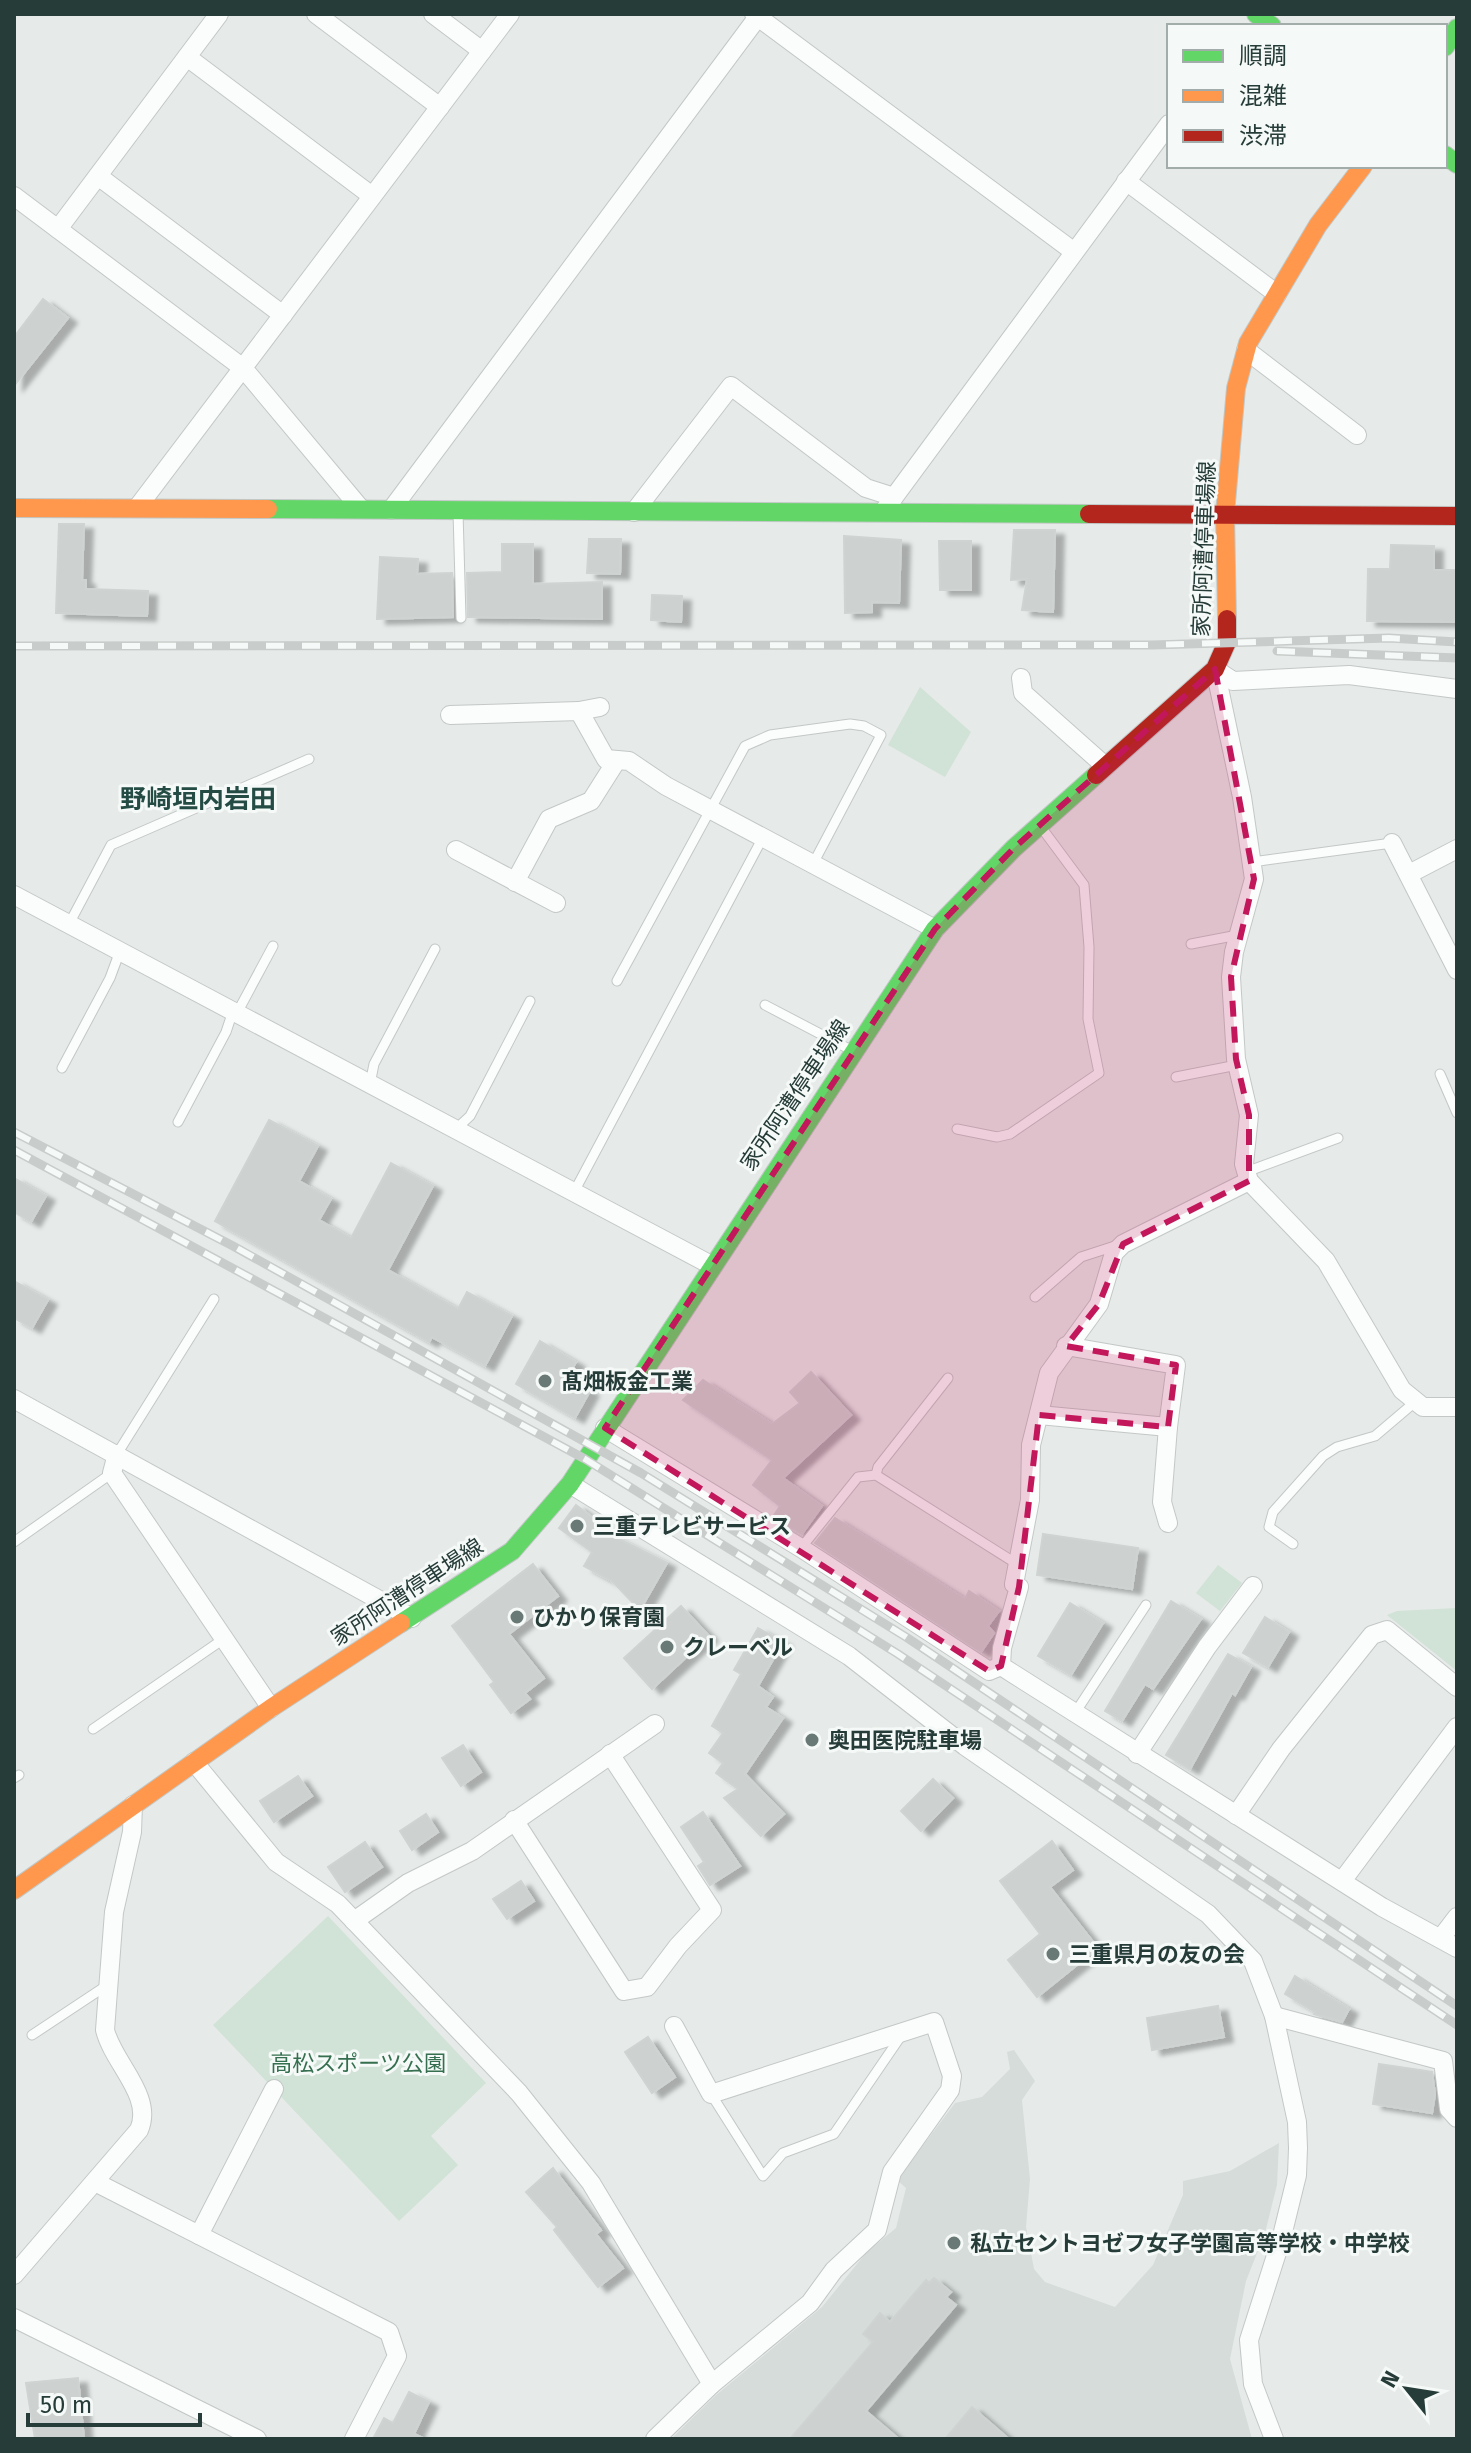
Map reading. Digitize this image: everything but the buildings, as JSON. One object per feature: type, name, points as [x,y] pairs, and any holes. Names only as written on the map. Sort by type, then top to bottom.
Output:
[{"type":"main road","name":"家所阿漕停車場線","points":[[14,1890],[271,1708],[512,1551],[570,1484],[711,1265],[935,929],[1039,825],[1215,669],[1227,642],[1225,514],[1236,388],[1246,350],[1318,225],[1361,168]]},
{"type":"main road","points":[[14,508],[634,512],[888,505],[1225,514],[1457,516]]},
{"type":"street","points":[[58,229],[219,14]]},
{"type":"street","points":[[316,14],[440,107]]},
{"type":"street","points":[[433,14],[482,51]]},
{"type":"street","points":[[137,508],[510,14]]},
{"type":"street","points":[[391,510],[757,15],[1073,251]]},
{"type":"street","points":[[187,57],[372,196]]},
{"type":"street","points":[[634,512],[731,386],[888,505],[1167,127]]},
{"type":"street","points":[[98,176],[283,315]]},
{"type":"street","points":[[1126,181],[1277,294]]},
{"type":"street","points":[[14,196],[243,368],[361,509]]},
{"type":"street","points":[[1246,350],[1357,435]]},
{"type":"street","points":[[1215,669],[1233,681],[1349,675],[1457,689]]},
{"type":"street","points":[[1215,669],[1242,797],[1254,879],[1238,935],[1231,977],[1237,1065],[1249,1115],[1244,1151],[1247,1176],[1326,1261],[1402,1390],[1415,1402],[1431,1408],[1457,1407]]},
{"type":"street","points":[[1021,678],[1023,693],[1104,765]]},
{"type":"street","points":[[450,715],[579,711],[600,707]]},
{"type":"street","points":[[579,711],[606,759],[629,761],[762,839],[814,862],[935,929]]},
{"type":"street","points":[[515,882],[549,819],[591,801],[617,760]]},
{"type":"street","points":[[1392,843],[1457,970]]},
{"type":"street","points":[[1409,874],[1457,849]]},
{"type":"street","points":[[456,850],[556,903]]},
{"type":"street","points":[[14,895],[711,1265]]},
{"type":"street","points":[[1001,1666],[1002,1648],[1019,1587],[1014,1584],[1030,1500],[1031,1445],[1049,1373],[1099,1304],[1114,1253],[1123,1244],[1247,1176]]},
{"type":"street","points":[[1066,1346],[1176,1365],[1162,1502],[1168,1523]]},
{"type":"street","points":[[14,1399],[114,1463],[412,1618]]},
{"type":"street","points":[[1039,1415],[1168,1427]]},
{"type":"street","points":[[605,1428],[801,1548],[989,1671],[1001,1666]]},
{"type":"street","points":[[114,1463],[271,1708]]},
{"type":"street","points":[[570,1484],[849,1656],[965,1746],[1208,1914],[1253,1961],[1274,2016],[1297,2122],[1297,2175],[1281,2240],[1253,2318],[1249,2350],[1253,2384],[1274,2439]]},
{"type":"street","points":[[1137,1754],[1207,1647],[1253,1586]]},
{"type":"street","points":[[1236,1815],[1281,1749],[1372,1635],[1387,1630],[1457,1687]]},
{"type":"street","points":[[1001,1666],[1342,1881],[1457,1948]]},
{"type":"street","points":[[354,1921],[408,1883],[472,1851],[655,1724]]},
{"type":"street","points":[[1342,1881],[1457,1727]]},
{"type":"street","points":[[514,1820],[624,1991],[647,1987],[678,1946],[712,1910],[610,1754]]},
{"type":"street","points":[[194,1762],[276,1862],[338,1904],[519,2093],[591,2183],[712,2384]]},
{"type":"street","points":[[14,2275],[139,2130],[144,2111],[110,2048],[105,2030],[114,1912],[132,1832],[133,1805]]},
{"type":"street","points":[[1441,1938],[1457,1917]]},
{"type":"street","points":[[1274,2016],[1443,2061],[1450,2065],[1449,2109],[1457,2118]]},
{"type":"street","points":[[655,2439],[712,2384],[810,2303],[834,2270],[877,2230],[892,2172],[950,2090],[952,2076],[934,2022],[711,2094],[674,2026]]},
{"type":"street","points":[[199,2235],[274,2089]]},
{"type":"street","points":[[95,2182],[389,2332],[397,2356],[354,2439]]},
{"type":"street","points":[[14,2318],[257,2439]]},
{"type":"lane","points":[[458,512],[461,618]]},
{"type":"lane","points":[[617,981],[745,746],[770,735],[864,726],[881,735],[814,862]]},
{"type":"lane","points":[[69,924],[111,845],[309,759]]},
{"type":"lane","points":[[957,1129],[997,1137],[1010,1134],[1099,1073],[1088,1019],[1089,947],[1084,885],[1039,825]]},
{"type":"lane","points":[[574,1192],[762,839]]},
{"type":"lane","points":[[1252,862],[1392,843]]},
{"type":"lane","points":[[1191,944],[1238,935]]},
{"type":"lane","points":[[178,1122],[273,946]]},
{"type":"lane","points":[[370,1084],[374,1064],[435,949]]},
{"type":"lane","points":[[62,1068],[110,978],[120,951]]},
{"type":"lane","points":[[456,1129],[470,1116],[530,1001]]},
{"type":"lane","points":[[765,1005],[853,1051]]},
{"type":"lane","points":[[1176,1077],[1237,1065]]},
{"type":"lane","points":[[1440,1074],[1457,1113]]},
{"type":"lane","points":[[1247,1176],[1338,1138]]},
{"type":"lane","points":[[1035,1297],[1081,1257],[1094,1250],[1123,1244]]},
{"type":"lane","points":[[14,1542],[114,1463],[214,1299]]},
{"type":"lane","points":[[876,1475],[878,1467],[948,1378]]},
{"type":"lane","points":[[1293,1544],[1269,1527],[1273,1512],[1323,1456],[1337,1447],[1375,1436],[1415,1402]]},
{"type":"lane","points":[[801,1548],[858,1477],[876,1475],[1017,1564]]},
{"type":"lane","points":[[1075,1713],[1146,1605]]},
{"type":"lane","points":[[93,1729],[225,1638]]},
{"type":"lane","points":[[32,2035],[110,1984]]},
{"type":"lane","points":[[711,2094],[763,2176],[783,2153],[834,2134],[903,2032]]},
{"type":"highlighted area","points":[[1215,669],[1254,879],[1231,977],[1236,1059],[1249,1115],[1249,1181],[1123,1244],[1099,1304],[1066,1346],[1176,1365],[1168,1427],[1039,1415],[1019,1587],[1001,1666],[989,1671],[605,1428],[935,929],[1014,848]]},
{"type":"shaded area","name":"私立セントヨゼフ女子学園高等学校・中学校","points":[[1014,2050],[1035,2081],[1022,2100],[1030,2179],[1026,2227],[1034,2269],[1045,2282],[1115,2307],[1153,2265],[1183,2195],[1183,2181],[1230,2171],[1279,2143],[1277,2185],[1265,2233],[1246,2281],[1230,2359],[1252,2439],[671,2439],[715,2396],[822,2307],[866,2253],[896,2228],[906,2188],[897,2180],[955,2103],[982,2097],[1010,2069],[1007,2052]]},
{"type":"green space","points":[[920,687],[971,732],[945,777],[888,745]]},
{"type":"green space","points":[[1218,1565],[1242,1583],[1220,1611],[1196,1593]]},
{"type":"green space","points":[[1457,1608],[1457,1671],[1387,1615],[1397,1611]]},
{"type":"green space","name":"高松スポーツ公園","points":[[328,1916],[486,2083],[431,2136],[458,2165],[399,2221],[213,2025]]},
{"type":"railway","points":[[14,646],[1152,645],[1389,638],[1457,642]]},
{"type":"railway","points":[[1277,651],[1457,658]]},
{"type":"railway","points":[[14,1132],[233,1246],[641,1473],[906,1637],[1457,2006]]},
{"type":"railway","points":[[14,1150],[585,1459],[898,1654],[1457,2025]]},
{"type":"traffic: fast","points":[[1256,14],[1269,24]]},
{"type":"traffic: fast","points":[[1447,44],[1457,28]]},
{"type":"traffic: fast","points":[[1447,156],[1457,164]]},
{"type":"traffic: fast","points":[[268,509],[1089,514]]},
{"type":"traffic: fast","points":[[401,1623],[512,1551],[570,1484],[935,929],[1014,848],[1096,775]]},
{"type":"traffic: slow","points":[[1227,619],[1225,514],[1236,388],[1248,343],[1318,225],[1361,168]]},
{"type":"traffic: slow","points":[[14,508],[268,509]]},
{"type":"traffic: slow","points":[[14,1890],[271,1708],[401,1623]]},
{"type":"traffic: jam","points":[[1089,514],[1457,516]]},
{"type":"traffic: jam","points":[[1096,775],[1215,669],[1227,642],[1227,619]]},
{"type":"place","name":"髙畑板金工業","points":[[545,1381]]},
{"type":"place","name":"三重テレビサービス","points":[[577,1526]]},
{"type":"place","name":"ひかり保育園","points":[[517,1617]]},
{"type":"place","name":"クレーベル","points":[[667,1647]]},
{"type":"place","name":"奥田医院駐車場","points":[[812,1740]]},
{"type":"place","name":"三重県月の友の会","points":[[1053,1954]]},
{"type":"place","name":"私立セントヨゼフ女子学園高等学校・中学校","points":[[954,2243]]},
{"type":"district","name":"野崎垣内岩田","points":[[198,799]]}]
